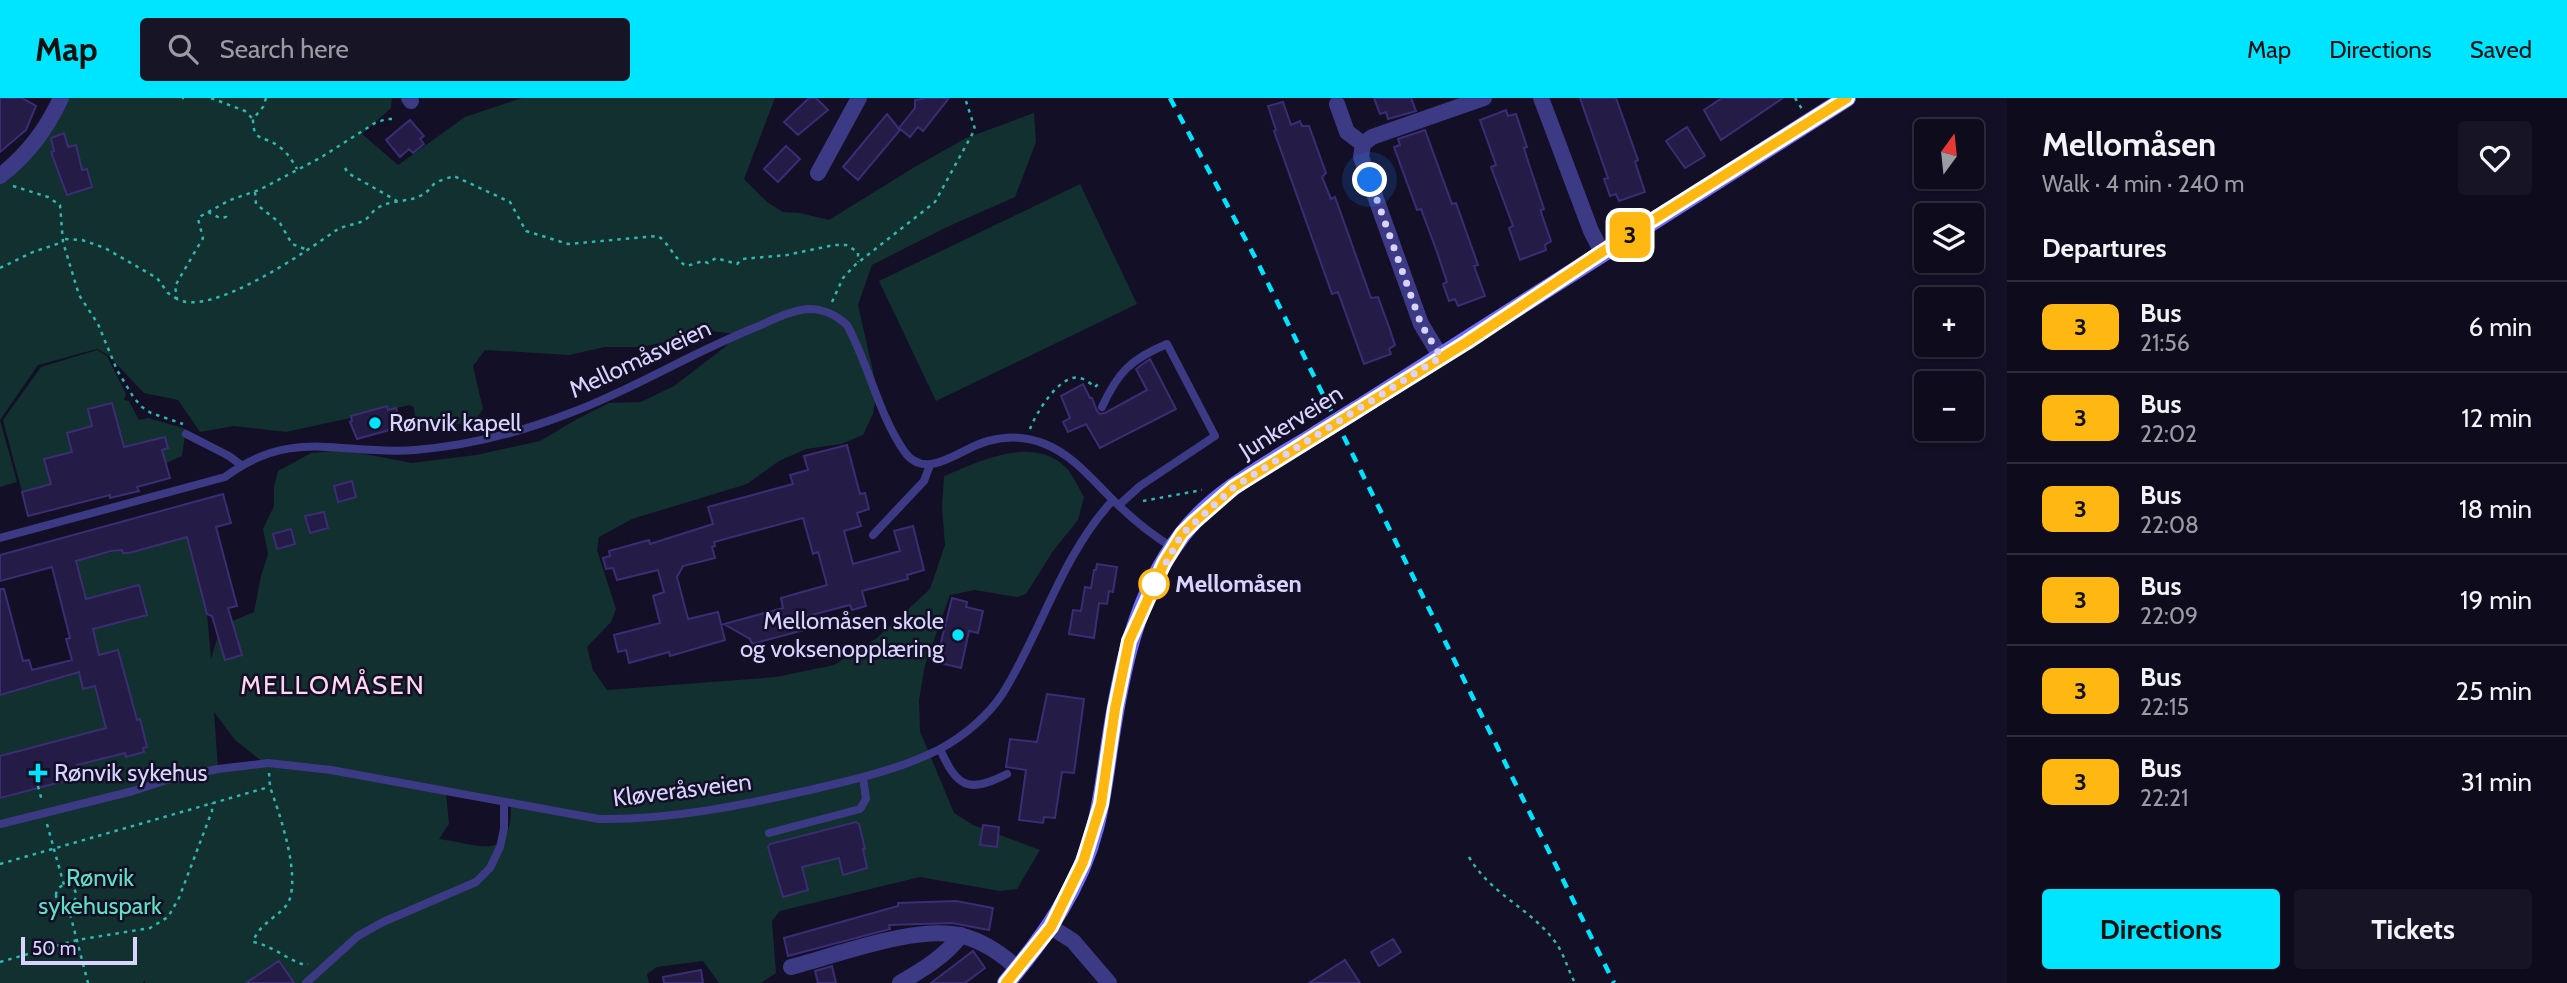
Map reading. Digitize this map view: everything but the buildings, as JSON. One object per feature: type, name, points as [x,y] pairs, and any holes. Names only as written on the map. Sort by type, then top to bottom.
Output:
[{"type":"street","points":[[3,180],[36,142],[61,98]]},
{"type":"street","points":[[818,173],[837,143],[859,98]]},
{"type":"street","points":[[1441,357],[1421,324],[1361,157],[1363,144],[1372,138],[1483,98]]},
{"type":"street","points":[[1541,98],[1591,231],[1602,252]]},
{"type":"street","name":"Junkerveien","points":[[1012,976],[1051,927],[1079,871],[1095,830],[1129,641],[1173,547],[1194,522],[1234,487],[1847,98]]},
{"type":"street","points":[[1337,104],[1347,132],[1363,144]]},
{"type":"street","points":[[1051,927],[1073,941],[1109,983]]},
{"type":"street","points":[[791,967],[897,939],[931,934],[961,935],[993,949],[1012,976]]},
{"type":"street","points":[[900,983],[954,945],[961,935]]},
{"type":"lane","name":"Mellomåsveien","points":[[0,538],[225,477],[241,465],[298,446],[415,450],[468,442],[523,429],[609,397],[744,331],[791,312],[808,309],[827,312]]},
{"type":"lane","points":[[827,312],[838,316],[847,325],[909,459],[921,466],[937,464],[986,441],[1027,438],[1061,452],[1080,466],[1154,536],[1173,547]]},
{"type":"lane","name":"Kløveråsveien","points":[[0,824],[133,791],[170,779],[218,769],[268,763],[331,770],[599,819],[631,819],[695,812],[766,800],[899,766],[940,749],[966,732],[989,711],[1002,694],[1051,597],[1095,519],[1215,436],[1167,344],[1139,356],[1126,367]]},
{"type":"lane","points":[[1101,407],[1126,367]]},
{"type":"lane","points":[[187,434],[241,465]]},
{"type":"lane","points":[[873,535],[924,481],[930,465]]},
{"type":"lane","points":[[940,749],[950,773],[965,783],[988,783],[1007,774]]},
{"type":"lane","points":[[769,833],[860,809],[866,799],[863,777]]},
{"type":"lane","points":[[306,983],[358,936],[476,882],[490,868],[500,847],[504,829],[504,803]]},
{"type":"path","points":[[211,98],[245,111],[253,119]]},
{"type":"path","points":[[266,98],[263,107],[253,119],[253,130],[259,138],[276,144],[290,156],[298,169]]},
{"type":"path","points":[[827,312],[843,278],[858,262],[935,202],[946,186],[975,129],[965,98]]},
{"type":"path","points":[[1795,98],[1804,111]]},
{"type":"path","points":[[177,299],[175,286],[204,238],[198,219],[230,200],[255,192],[320,158],[375,123],[386,118],[392,119]]},
{"type":"path","points":[[345,168],[348,173],[397,201]]},
{"type":"path","points":[[0,268],[64,240],[82,240],[105,248],[156,278],[168,293],[184,303],[202,302],[235,292],[260,279],[325,240],[336,230],[366,219],[377,208],[424,195],[435,184],[454,176],[510,202],[526,231],[556,243],[659,236],[680,263],[687,266],[703,261],[708,263],[716,258],[737,264],[742,259],[768,258],[841,245],[858,252],[858,262]]},
{"type":"path","points":[[3,180],[48,197],[60,205],[64,240],[79,295],[98,324],[117,370],[134,398],[151,413],[188,427],[187,434]]},
{"type":"path","points":[[255,192],[257,204],[280,223],[292,244],[307,249]]},
{"type":"path","points":[[208,212],[229,220]]},
{"type":"path","points":[[1027,438],[1037,413],[1054,389],[1076,377],[1095,387],[1116,366],[1126,367]]},
{"type":"path","points":[[1118,502],[1138,502],[1208,489]]},
{"type":"path","points":[[268,763],[270,787],[292,878],[288,902],[256,932],[253,942],[268,945],[294,962],[305,965],[313,961]]},
{"type":"path","points":[[0,864],[270,787]]},
{"type":"path","points":[[0,962],[78,940],[150,928],[168,917],[179,898],[212,811],[212,803]]},
{"type":"path","points":[[46,819],[64,885]]},
{"type":"path","points":[[1469,857],[1478,872],[1556,943],[1576,983]]},
{"type":"path","points":[[64,885],[71,886],[76,892],[76,899],[68,906],[61,905],[55,897],[58,888],[64,885]]},
{"type":"path","points":[[68,906],[88,982]]},
{"type":"green space","name":"Rønvik sykehuspark","points":[[68,98],[392,98],[391,108],[362,134],[398,165],[465,117],[522,98],[775,98],[744,179],[767,202],[783,212],[829,220],[966,138],[1034,113],[1036,142],[1015,197],[947,227],[872,265],[858,305],[877,389],[873,414],[863,435],[841,444],[806,449],[779,461],[747,484],[632,519],[599,537],[597,550],[616,609],[611,622],[587,647],[593,670],[607,690],[776,677],[834,665],[877,638],[930,589],[945,545],[942,508],[944,476],[1004,454],[1035,453],[1050,457],[1066,468],[1084,497],[1078,520],[1053,551],[1026,594],[1017,597],[975,590],[950,595],[925,665],[919,700],[920,731],[954,813],[973,825],[1040,850],[1017,889],[1000,891],[920,877],[780,911],[772,921],[776,973],[761,983],[719,983],[703,961],[657,967],[647,974],[649,983],[145,983],[145,980],[143,983],[0,983],[0,798],[80,777],[74,754],[85,763],[125,752],[127,757],[143,752],[143,748],[147,746],[118,650],[100,656],[93,629],[146,614],[139,585],[86,599],[76,560],[122,550],[123,553],[130,553],[193,535],[189,544],[207,613],[211,659],[221,626],[254,612],[268,554],[263,529],[274,506],[274,487],[278,471],[311,453],[343,450],[412,463],[476,455],[540,441],[609,403],[641,402],[674,386],[725,347],[737,334],[710,331],[643,347],[605,347],[569,355],[485,350],[473,366],[483,409],[475,421],[438,428],[416,428],[414,408],[410,405],[286,432],[234,426],[200,432],[178,400],[144,393],[108,355],[97,349],[38,365],[0,420],[0,182]],"holes":[[[214,712],[235,740],[263,762],[218,768]],[[446,793],[511,805],[506,836],[499,843],[490,846],[439,839],[449,824]]]},
{"type":"green space","points":[[1080,184],[1137,304],[936,401],[879,281]]},
{"type":"green space","points":[[97,350],[107,356],[126,394],[124,400],[129,401],[139,420],[148,418],[186,429],[182,456],[166,463],[162,450],[168,447],[165,437],[124,447],[112,403],[88,409],[92,426],[72,451],[68,474],[62,454],[45,459],[51,484],[22,492],[3,420],[41,367]]},
{"type":"green space","points":[[0,420],[17,482],[0,487]]},
{"type":"green space","points":[[78,672],[83,689],[95,686],[107,728],[0,756],[0,693]]},
{"type":"railway","points":[[1170,98],[1256,259],[1614,983]]},
{"type":"bus line","name":"3","points":[[1006,983],[1051,927],[1083,862],[1101,804],[1115,709],[1129,641],[1164,563],[1182,534],[1234,487],[1467,342],[1602,252],[1847,98]]},
{"type":"place","name":"Rønvik kapell","points":[[375,423]]},
{"type":"place","name":"Mellomåsen","points":[[1154,584]]},
{"type":"place","name":"Mellomåsen skole og voksenopplæring","points":[[958,635]]},
{"type":"place","name":"Rønvik sykehus","points":[[38,773]]},
{"type":"district","name":"MELLOMÅSEN","points":[[333,685]]},
{"type":"route","points":[[1154,584],[1182,534],[1234,487],[1441,357],[1421,324],[1370,180]]}]
